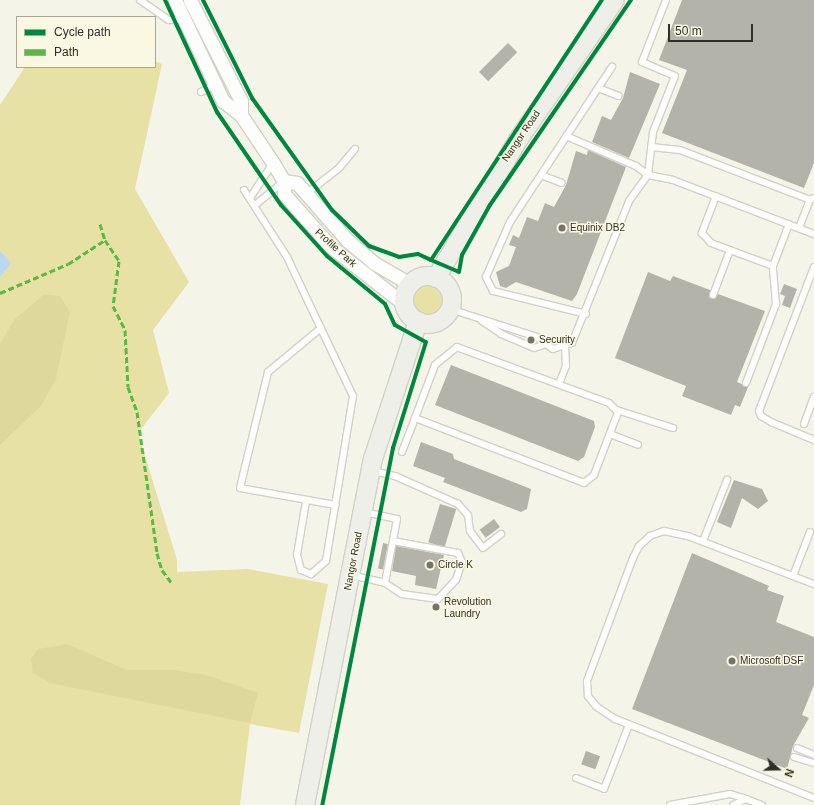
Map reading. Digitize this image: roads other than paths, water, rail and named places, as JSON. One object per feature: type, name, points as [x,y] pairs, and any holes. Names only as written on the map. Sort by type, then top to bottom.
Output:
[{"type":"main road","name":"Nangor Road","points":[[436,278],[514,146],[615,0]]},
{"type":"main road","points":[[422,277],[436,278],[451,294],[450,309],[440,320],[418,322],[404,304],[410,284],[422,277]]},
{"type":"main road","name":"Nangor Road","points":[[305,805],[371,470],[389,403],[418,322]]},
{"type":"street","name":"Profile Park","points":[[175,0],[183,20],[223,102],[241,115],[273,163],[284,181],[284,194],[303,218],[330,246],[404,304]]},
{"type":"street","name":"Profile Park","points":[[190,0],[241,101],[241,115]]},
{"type":"street","name":"Profile Park","points":[[284,181],[297,183],[358,250],[410,284]]},
{"type":"lane","points":[[140,0],[169,20],[183,20]]},
{"type":"lane","points":[[450,309],[537,337],[543,345],[553,349],[572,344],[586,314],[629,202],[648,175],[651,147],[675,76],[642,62],[666,0]]},
{"type":"lane","points":[[586,314],[505,295],[488,285],[486,277],[510,222],[612,67]]},
{"type":"lane","points":[[201,92],[215,85]]},
{"type":"lane","points":[[598,88],[619,96]]},
{"type":"lane","points":[[566,136],[636,166],[648,175],[716,196],[814,234]]},
{"type":"lane","points":[[651,147],[680,150],[812,199],[800,228]]},
{"type":"lane","points":[[306,194],[339,168],[355,149]]},
{"type":"lane","points":[[250,198],[273,163]]},
{"type":"lane","points":[[541,174],[562,183]]},
{"type":"lane","points":[[254,205],[284,181]]},
{"type":"lane","points":[[244,190],[274,234],[353,396],[326,561],[311,574],[301,570],[297,555],[306,502]]},
{"type":"lane","points":[[716,196],[702,233],[711,243],[773,266]]},
{"type":"lane","points":[[746,383],[776,304],[773,266],[789,224]]},
{"type":"lane","points":[[713,295],[730,250]]},
{"type":"lane","points":[[814,267],[759,411],[771,422],[814,440]]},
{"type":"lane","points":[[479,319],[501,334],[534,348],[543,345]]},
{"type":"lane","points":[[321,328],[268,372],[240,488],[306,502],[335,505]]},
{"type":"lane","points":[[559,384],[566,366],[565,346]]},
{"type":"lane","points":[[402,452],[435,365],[457,347],[559,384],[617,410],[673,428]]},
{"type":"lane","points":[[804,424],[814,397]]},
{"type":"lane","points":[[415,418],[584,483],[592,478],[610,434],[617,410]]},
{"type":"lane","points":[[610,434],[638,445]]},
{"type":"lane","points":[[371,470],[395,476],[458,504],[468,515],[470,531],[483,548],[500,534]]},
{"type":"lane","points":[[703,541],[727,480]]},
{"type":"lane","points":[[362,511],[397,519],[385,583]]},
{"type":"lane","points":[[809,805],[814,798],[629,725],[596,706],[588,696],[587,681],[633,558],[639,546],[650,536],[664,531],[703,541],[814,584]]},
{"type":"lane","points":[[792,576],[810,532]]},
{"type":"lane","points":[[350,574],[385,583],[402,594],[438,600],[456,580],[462,562],[458,553],[393,541]]},
{"type":"lane","points":[[576,778],[604,788],[629,725]]},
{"type":"lane","points":[[797,748],[814,755]]},
{"type":"lane","points":[[794,756],[814,763]]},
{"type":"lane","points":[[670,805],[730,794],[762,805]]},
{"type":"lane","points":[[733,805],[746,799]]},
{"type":"water","points":[[0,251],[11,263],[0,277]]},
{"type":"place","name":"Equinix DB2","points":[[562,228]]},
{"type":"place","name":"Security","points":[[531,340]]},
{"type":"place","name":"Circle K","points":[[430,565]]},
{"type":"place","name":"Revolution Laundry","points":[[436,607]]},
{"type":"place","name":"Microsoft DSF","points":[[732,661]]}]
